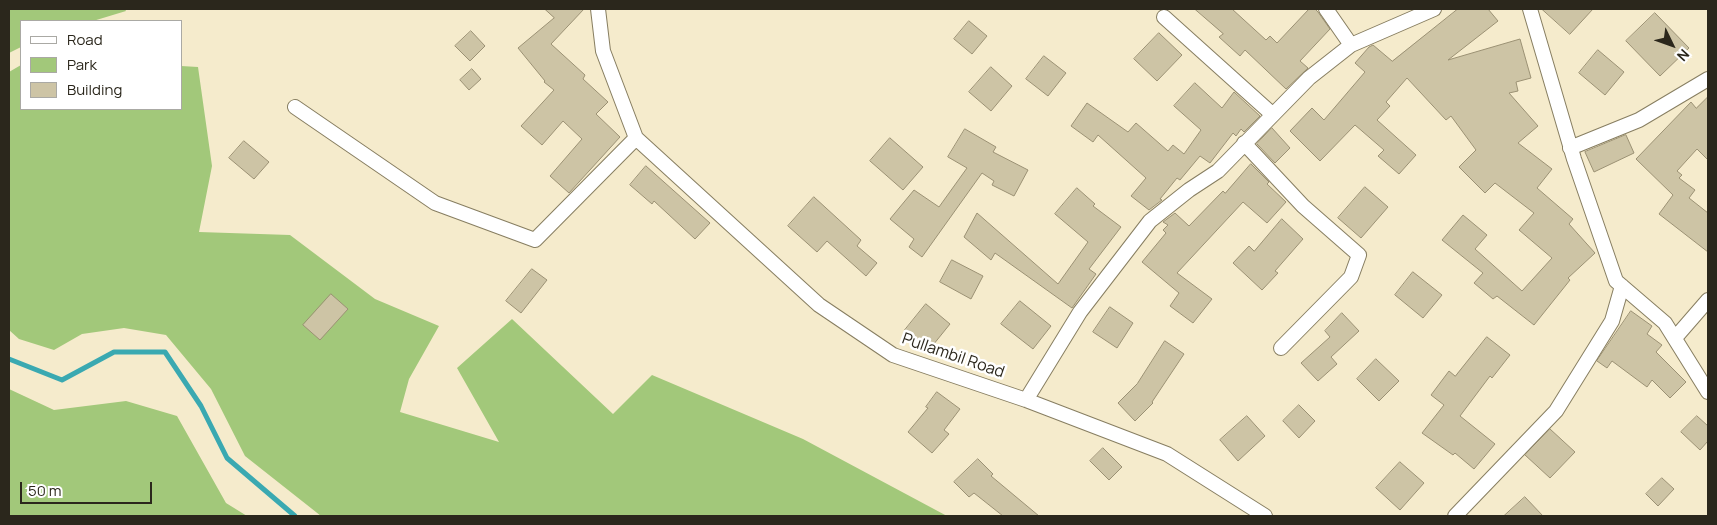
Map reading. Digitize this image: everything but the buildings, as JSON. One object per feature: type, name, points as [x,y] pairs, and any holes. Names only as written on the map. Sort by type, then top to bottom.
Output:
[{"type":"street","name":"Pullambil Road","points":[[598,9],[603,51],[636,138],[818,305],[893,355],[1026,400],[1167,454],[1265,516]]},
{"type":"street","points":[[1326,9],[1351,45]]},
{"type":"street","points":[[1026,400],[1080,312],[1150,221],[1189,190],[1218,171],[1309,78],[1351,45],[1434,9]]},
{"type":"street","points":[[1530,9],[1570,148],[1616,281],[1666,323],[1708,392]]},
{"type":"street","points":[[1164,17],[1272,114]]},
{"type":"street","points":[[1570,148],[1639,120],[1708,79]]},
{"type":"street","points":[[295,107],[435,203],[535,240],[636,138]]},
{"type":"street","points":[[1244,143],[1303,206],[1359,255],[1351,277],[1281,348]]},
{"type":"street","points":[[1455,516],[1556,411],[1612,321],[1622,286]]},
{"type":"street","points":[[1674,338],[1708,300]]},
{"type":"green space","points":[[9,9],[125,9],[126,11],[96,20],[20,20],[20,48],[9,53]]},
{"type":"green space","points":[[20,66],[20,110],[182,110],[182,66],[198,67],[212,166],[199,232],[290,235],[375,299],[439,326],[409,379],[400,412],[499,442],[457,368],[512,319],[613,414],[652,375],[803,439],[947,516],[321,516],[245,456],[211,389],[166,335],[124,328],[82,334],[54,350],[19,339],[9,330],[9,72]]},
{"type":"green space","points":[[9,389],[54,410],[126,401],[177,416],[226,503],[247,516],[9,516]]},
{"type":"waterway","points":[[9,359],[62,380],[114,352],[165,352],[201,406],[227,458],[295,516]]}]
